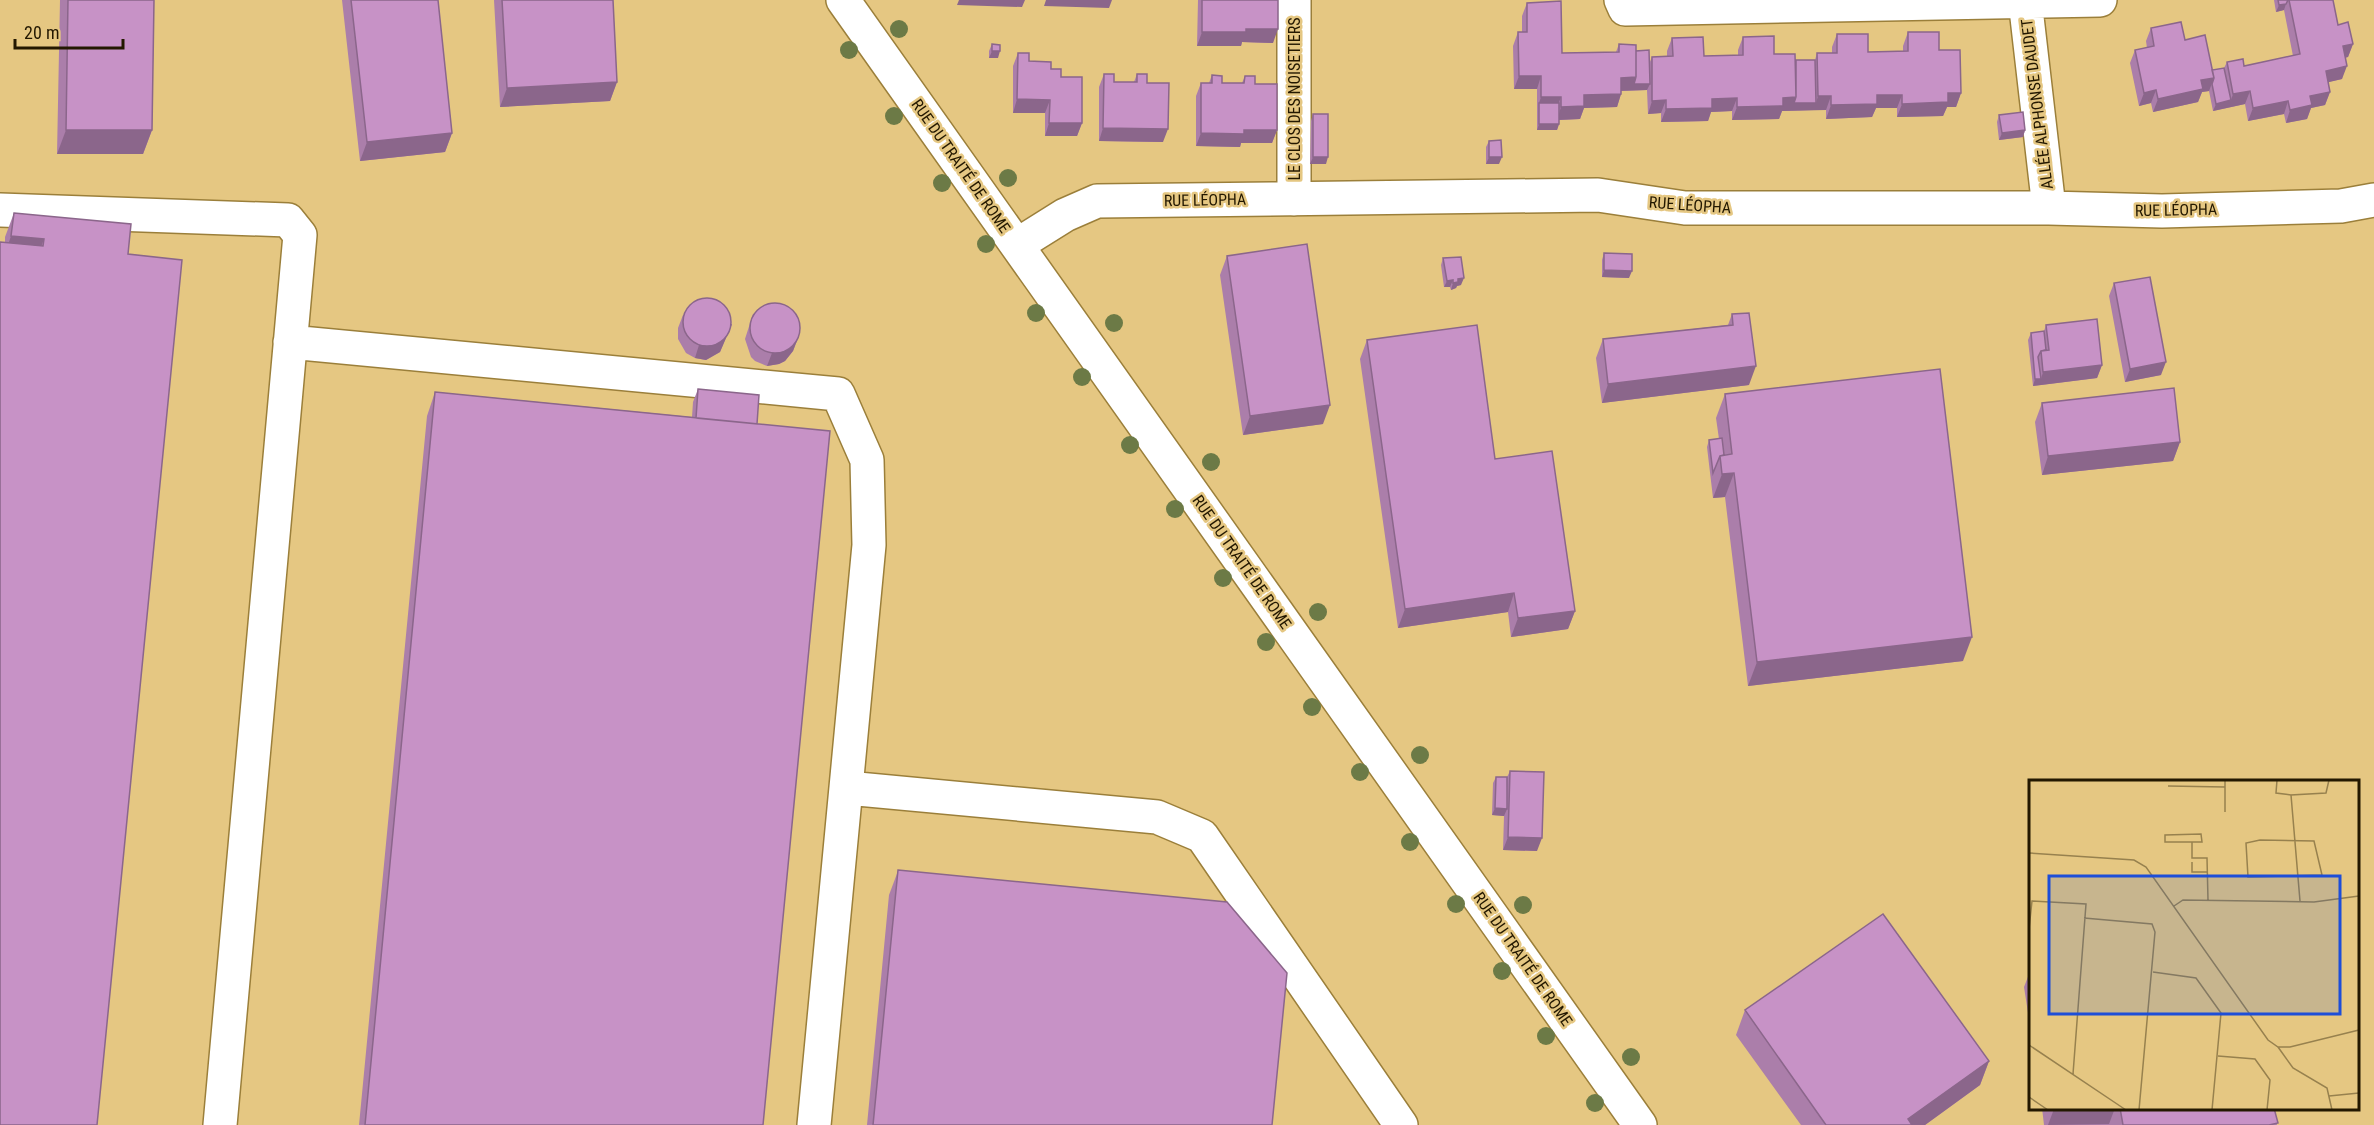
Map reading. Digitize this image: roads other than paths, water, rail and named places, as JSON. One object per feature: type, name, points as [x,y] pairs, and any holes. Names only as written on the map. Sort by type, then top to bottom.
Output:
[{"type":"street","name":"RUE DU TRAITÉ DE ROME","points":[[843,0],[1640,1125]]},
{"type":"street","name":"LE CLOS DES NOISETIERS","points":[[1294,0],[1294,199]]},
{"type":"street","points":[[1621,0],[1625,9],[2100,0]]},
{"type":"street","name":"ALLÉE ALPHONSE DAUDET","points":[[2025,2],[2049,208]]},
{"type":"street","name":"RUE LÉOPHA","points":[[1017,245],[1065,215],[1097,201],[1598,195],[1685,208],[2049,208],[2162,211],[2341,206],[2374,200]]},
{"type":"street","points":[[0,210],[288,220],[300,235],[220,1125]]},
{"type":"street","points":[[290,342],[838,394],[867,460],[869,545],[814,1125]]},
{"type":"street","points":[[847,788],[1157,817],[1202,836],[1401,1125]]}]
